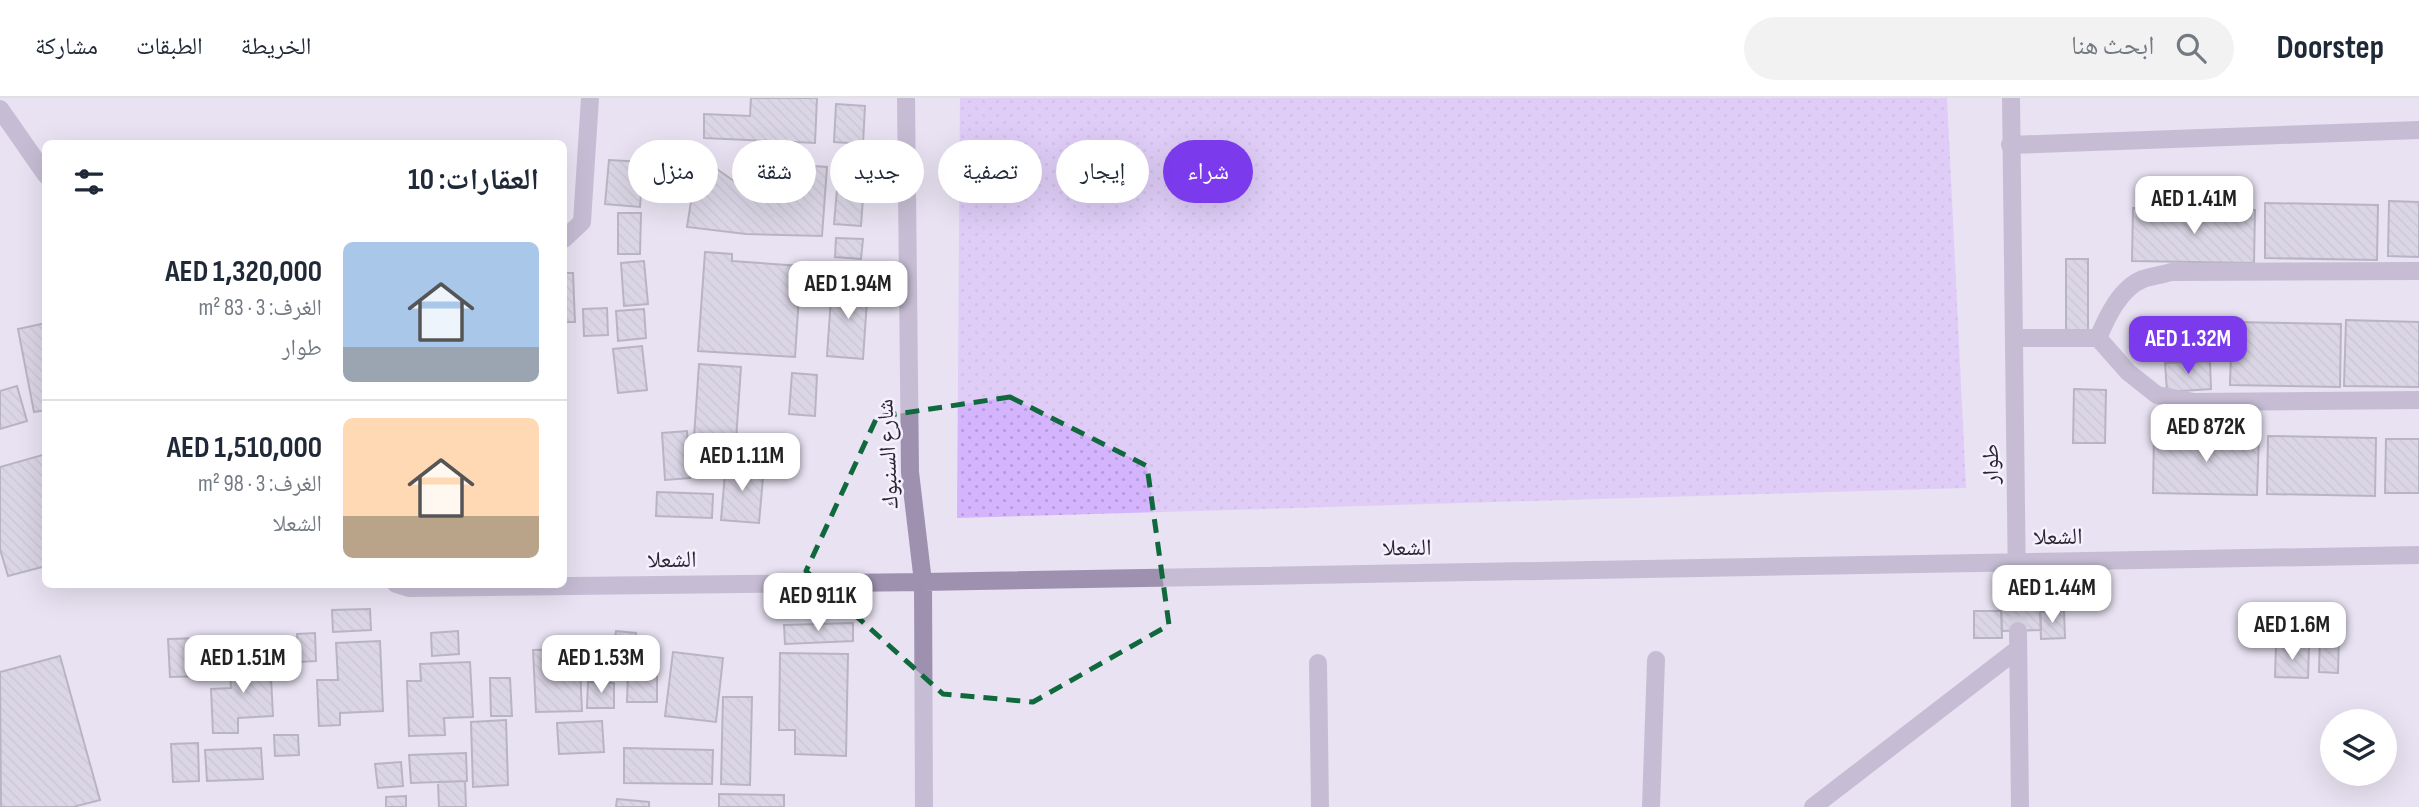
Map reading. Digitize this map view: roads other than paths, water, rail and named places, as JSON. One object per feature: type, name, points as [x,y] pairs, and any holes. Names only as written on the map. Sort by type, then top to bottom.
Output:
[{"type":"street","points":[[567,236],[582,222],[590,98]]},
{"type":"street","name":"شارع السنبوك","points":[[906,98],[910,472],[923,582],[922,802]]},
{"type":"street","name":"طوار","points":[[2011,98],[2017,589]]},
{"type":"street","points":[[0,108],[42,169]]},
{"type":"street","points":[[2010,145],[2419,130]]},
{"type":"street","points":[[2098,338],[2108,315],[2124,293],[2141,279],[2171,272],[2419,271]]},
{"type":"street","points":[[2014,338],[2098,338],[2128,372],[2157,395],[2194,402],[2419,400]]},
{"type":"street","name":"الشعلا","points":[[567,586],[2419,555]]},
{"type":"street","points":[[2018,631],[2020,807]]},
{"type":"street","points":[[1813,807],[2018,649]]},
{"type":"street","points":[[1651,807],[1656,660]]},
{"type":"street","points":[[1318,663],[1320,807]]},
{"type":"tunnel","points":[[2017,589],[2018,631]]}]
